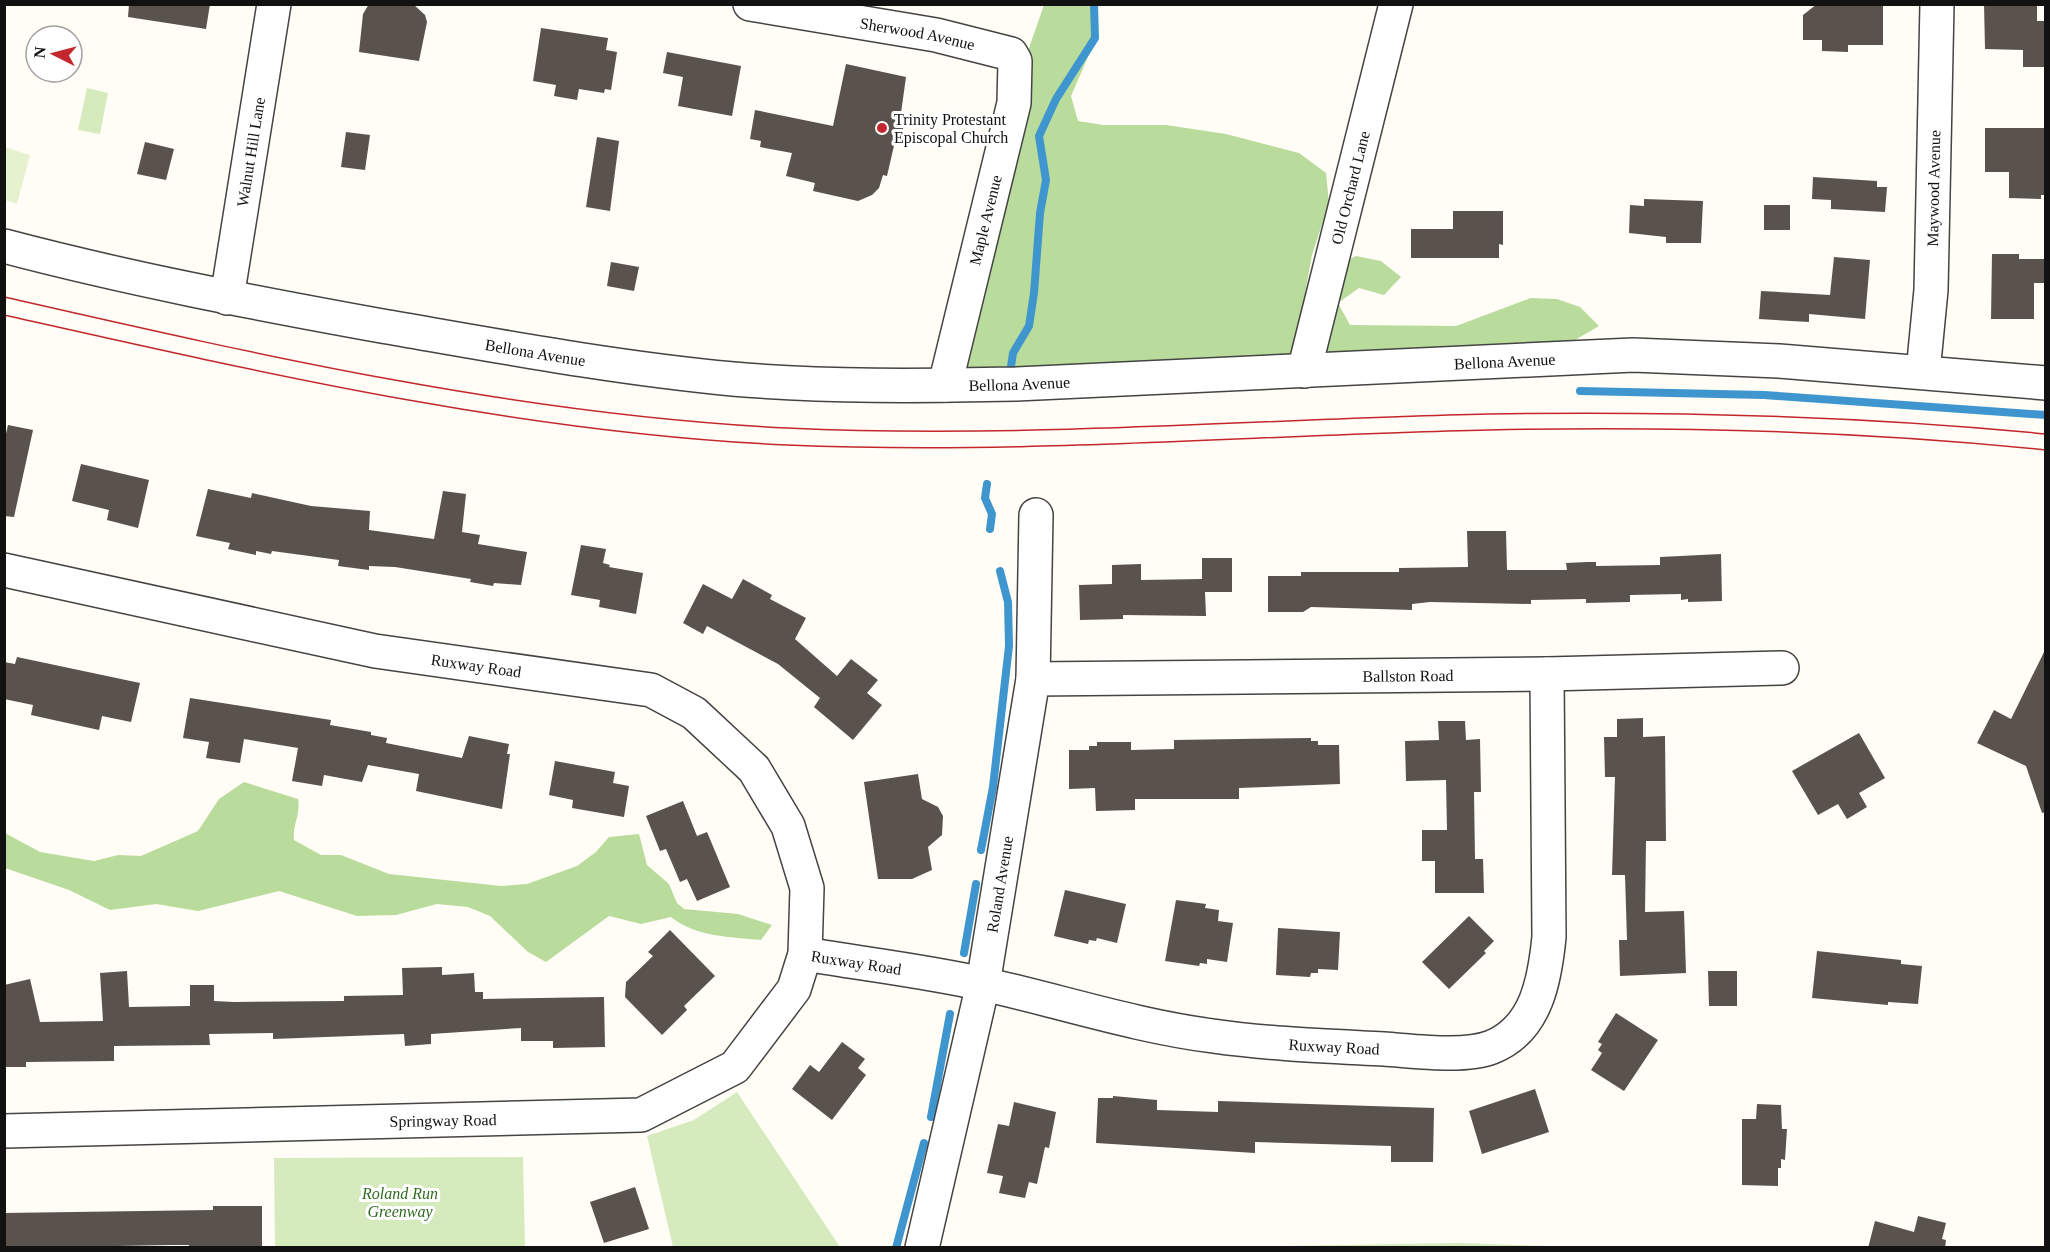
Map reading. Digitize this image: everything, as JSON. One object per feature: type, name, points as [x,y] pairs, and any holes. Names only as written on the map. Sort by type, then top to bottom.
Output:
[{"type":"street","name":"Walnut Hill Lane","points":[[227,298],[274,4]]},
{"type":"street","name":"Sherwood Avenue","points":[[750,4],[936,35],[1011,54]]},
{"type":"street","name":"Old Orchard Lane","points":[[1304,371],[1396,4]]},
{"type":"street","name":"Maywood Avenue","points":[[1923,372],[1931,290],[1936,4]]},
{"type":"street","name":"Maple Avenue","points":[[945,385],[1014,103],[1015,61],[1011,54]]},
{"type":"street","name":"Bellona Avenue","points":[[4,246],[227,298],[657,371],[798,383],[945,385],[1633,355],[1779,361],[2046,383]]},
{"type":"street","name":"Roland Avenue","points":[[922,1248],[983,984],[1033,679],[1036,515]]},
{"type":"street","name":"Ruxway Road","points":[[4,570],[375,651],[651,690],[694,713],[754,769],[788,826],[807,888],[805,954],[983,984],[1083,1009],[1212,1036],[1418,1051],[1457,1052],[1492,1047],[1516,1032],[1536,1004],[1544,980],[1550,937],[1546,674]]},
{"type":"street","name":"Ballston Road","points":[[1033,679],[1546,674],[1782,668]]},
{"type":"street","name":"Springway Road","points":[[4,1131],[641,1115],[735,1067],[794,989],[805,954]]},
{"type":"green space","points":[[1044,5],[1098,5],[1091,50],[1071,96],[1078,121],[1103,125],[1166,125],[1226,134],[1299,153],[1326,173],[1329,203],[1312,255],[1294,355],[962,373],[1027,120],[1029,48]]},
{"type":"green space","points":[[87,88],[108,93],[100,134],[78,130]]},
{"type":"green space","points":[[5,147],[30,155],[17,204],[5,200]]},
{"type":"green space","points":[[1356,256],[1381,261],[1401,277],[1384,295],[1359,288],[1338,303],[1350,325],[1456,326],[1531,298],[1557,299],[1580,307],[1599,326],[1563,347],[1322,366],[1333,267]]},
{"type":"green space","points":[[244,782],[298,799],[294,840],[321,855],[341,855],[389,874],[501,886],[527,884],[577,866],[596,852],[609,837],[639,834],[647,865],[669,884],[677,903],[684,909],[738,914],[772,925],[761,940],[702,932],[691,929],[671,917],[641,924],[609,916],[546,962],[528,952],[490,916],[468,907],[437,904],[396,915],[357,916],[279,891],[198,911],[156,904],[110,910],[69,890],[5,868],[5,833],[40,852],[94,861],[118,855],[141,856],[198,831],[219,799]]},
{"type":"green space","points":[[737,1092],[840,1247],[673,1247],[647,1136],[694,1120]]},
{"type":"green space","name":"Roland Run Greenway","points":[[523,1157],[525,1247],[275,1247],[274,1158]]},
{"type":"green space","points":[[1458,1243],[1578,1247],[1225,1247]]},
{"type":"building","points":[[129,4],[210,4],[206,29],[128,17]]},
{"type":"building","points":[[369,4],[413,4],[425,15],[427,22],[419,61],[359,52],[363,14]]},
{"type":"building","points":[[1817,4],[1883,4],[1883,45],[1848,45],[1848,52],[1822,51],[1822,40],[1803,40],[1803,15]]},
{"type":"building","points":[[1984,4],[2037,4],[2037,21],[2045,21],[2046,67],[2023,67],[2023,50],[1985,49]]},
{"type":"building","points":[[541,28],[608,38],[606,50],[617,52],[611,90],[605,89],[604,93],[579,89],[577,100],[554,96],[556,85],[533,81]]},
{"type":"building","points":[[667,52],[741,66],[732,116],[678,106],[683,77],[663,73]]},
{"type":"building","name":"Trinity Protestant Episcopal Church","points":[[846,64],[906,77],[901,113],[906,114],[901,138],[896,137],[887,176],[883,175],[879,188],[872,195],[858,201],[813,191],[815,183],[786,176],[792,153],[760,147],[761,141],[750,139],[755,110],[833,126]]},
{"type":"building","points":[[1985,128],[2046,128],[2046,195],[2041,195],[2041,199],[2009,198],[2009,172],[1985,172]]},
{"type":"building","points":[[346,132],[370,135],[365,170],[341,167]]},
{"type":"building","points":[[597,137],[619,141],[610,211],[586,207]]},
{"type":"building","points":[[145,142],[174,149],[166,180],[137,174]]},
{"type":"building","points":[[1813,177],[1877,181],[1877,187],[1887,187],[1885,212],[1831,209],[1831,200],[1812,199]]},
{"type":"building","points":[[1644,199],[1703,201],[1701,243],[1666,243],[1666,237],[1629,233],[1630,205],[1644,206]]},
{"type":"building","points":[[1764,205],[1790,205],[1790,230],[1764,230]]},
{"type":"building","points":[[1453,211],[1503,211],[1503,245],[1499,244],[1499,258],[1411,258],[1411,229],[1453,229]]},
{"type":"building","points":[[1992,254],[2019,254],[2019,259],[2046,259],[2046,283],[2034,283],[2034,319],[1991,319]]},
{"type":"building","points":[[1834,257],[1870,260],[1865,319],[1809,314],[1809,322],[1759,319],[1761,291],[1830,295]]},
{"type":"building","points":[[611,262],[639,267],[634,291],[607,286]]},
{"type":"building","points":[[8,425],[33,430],[14,517],[4,516],[4,442]]},
{"type":"building","points":[[81,464],[149,480],[138,528],[107,520],[109,510],[72,501]]},
{"type":"building","points":[[208,489],[251,498],[252,493],[311,506],[370,511],[369,530],[434,539],[443,491],[466,494],[462,532],[480,535],[478,544],[527,552],[521,585],[494,583],[493,586],[470,582],[471,579],[395,567],[369,566],[369,570],[338,566],[339,560],[272,551],[271,554],[256,551],[256,555],[228,549],[230,543],[196,536]]},
{"type":"building","points":[[1467,531],[1506,531],[1507,570],[1567,570],[1566,563],[1587,562],[1596,562],[1596,566],[1660,565],[1660,557],[1721,554],[1722,601],[1688,602],[1688,599],[1681,600],[1681,594],[1630,595],[1630,602],[1586,603],[1586,599],[1531,600],[1531,604],[1430,602],[1412,604],[1412,610],[1311,607],[1303,612],[1268,612],[1268,576],[1301,576],[1301,572],[1399,572],[1399,568],[1468,567]]},
{"type":"building","points":[[581,545],[606,549],[603,563],[610,565],[609,567],[643,573],[636,614],[599,607],[600,600],[571,595]]},
{"type":"building","points":[[1202,558],[1232,558],[1232,592],[1205,592],[1206,616],[1123,615],[1123,619],[1080,620],[1079,585],[1112,584],[1112,565],[1141,564],[1141,580],[1202,579]]},
{"type":"building","points":[[743,579],[772,595],[770,599],[806,618],[795,639],[837,676],[851,659],[878,680],[867,693],[882,705],[853,740],[814,707],[820,698],[778,664],[707,626],[703,634],[683,623],[703,584],[732,599]]},
{"type":"building","points":[[2046,648],[2046,812],[2042,813],[2026,766],[1977,743],[1994,710],[2011,719]]},
{"type":"building","points":[[17,657],[140,683],[131,722],[102,716],[99,730],[31,715],[33,705],[4,699],[4,662],[15,664]]},
{"type":"building","points":[[190,698],[331,720],[330,725],[371,732],[371,735],[387,738],[386,743],[462,758],[469,736],[509,744],[507,754],[510,754],[502,809],[416,791],[419,774],[368,765],[362,782],[324,775],[322,786],[292,781],[298,748],[244,739],[240,763],[206,758],[209,742],[183,738]]},
{"type":"building","points":[[1643,718],[1643,737],[1665,736],[1666,841],[1646,841],[1645,912],[1684,911],[1686,973],[1620,976],[1619,940],[1627,940],[1625,875],[1612,875],[1615,777],[1605,777],[1604,737],[1617,737],[1617,719]]},
{"type":"building","points":[[1438,721],[1465,721],[1466,740],[1480,739],[1481,792],[1474,792],[1475,859],[1483,859],[1484,893],[1435,893],[1435,861],[1422,861],[1422,830],[1447,830],[1446,780],[1406,781],[1405,741],[1439,740]]},
{"type":"building","points":[[1859,733],[1885,778],[1859,793],[1867,807],[1847,819],[1838,804],[1818,815],[1792,771]]},
{"type":"building","points":[[1311,738],[1311,741],[1318,741],[1318,745],[1339,745],[1340,784],[1239,788],[1239,799],[1135,799],[1135,810],[1096,811],[1095,788],[1069,789],[1069,750],[1089,750],[1089,746],[1097,746],[1097,742],[1131,742],[1131,750],[1174,749],[1174,740]]},
{"type":"building","points":[[555,761],[615,772],[613,783],[629,786],[624,817],[572,808],[573,800],[549,795]]},
{"type":"building","points":[[918,774],[922,799],[938,807],[943,816],[942,835],[928,847],[932,870],[912,879],[878,879],[864,782]]},
{"type":"building","points":[[683,801],[697,836],[707,832],[730,887],[697,901],[687,879],[680,882],[666,849],[660,851],[646,816]]},
{"type":"building","points":[[1065,890],[1126,904],[1117,943],[1097,938],[1096,941],[1089,940],[1088,944],[1054,936]]},
{"type":"building","points":[[1176,900],[1206,904],[1205,908],[1219,910],[1218,921],[1233,923],[1227,962],[1207,959],[1207,964],[1200,963],[1199,966],[1165,961]]},
{"type":"building","points":[[1469,916],[1494,941],[1484,951],[1486,953],[1449,989],[1422,962]]},
{"type":"building","points":[[1278,928],[1340,932],[1338,970],[1318,969],[1318,973],[1311,973],[1310,977],[1276,975]]},
{"type":"building","points":[[670,930],[715,976],[684,1006],[687,1010],[662,1035],[625,997],[626,982],[653,956],[648,952]]},
{"type":"building","points":[[1817,951],[1901,960],[1901,964],[1922,966],[1918,1004],[1888,1002],[1888,1005],[1812,998]]},
{"type":"building","points":[[442,967],[442,975],[474,973],[475,992],[483,992],[483,999],[604,997],[605,1047],[553,1048],[553,1041],[521,1041],[521,1028],[431,1034],[431,1044],[405,1046],[404,1034],[273,1039],[273,1033],[209,1034],[210,1045],[114,1046],[114,1061],[26,1062],[26,1067],[4,1067],[4,985],[30,979],[40,1022],[103,1021],[100,973],[127,971],[129,1007],[190,1006],[190,985],[214,985],[214,1001],[234,1002],[344,1001],[344,996],[403,995],[402,968]]},
{"type":"building","points":[[1708,971],[1737,971],[1737,1006],[1709,1006]]},
{"type":"building","points":[[1616,1013],[1658,1040],[1624,1091],[1591,1070],[1602,1053],[1598,1050],[1602,1044],[1598,1042]]},
{"type":"building","points":[[842,1042],[865,1059],[858,1068],[866,1075],[832,1120],[792,1089],[810,1065],[819,1072]]},
{"type":"building","points":[[1535,1089],[1549,1132],[1482,1154],[1469,1111]]},
{"type":"building","points":[[1113,1096],[1157,1100],[1157,1110],[1218,1112],[1218,1101],[1434,1108],[1433,1162],[1391,1162],[1391,1146],[1255,1142],[1255,1153],[1096,1143],[1098,1098],[1113,1098]]},
{"type":"building","points":[[1014,1102],[1056,1112],[1049,1148],[1045,1147],[1037,1184],[1029,1182],[1025,1198],[999,1193],[1003,1176],[987,1173],[998,1124],[1009,1126]]},
{"type":"building","points":[[1757,1104],[1781,1105],[1782,1129],[1787,1129],[1785,1160],[1781,1159],[1781,1168],[1778,1168],[1778,1186],[1742,1185],[1742,1119],[1756,1119]]},
{"type":"building","points":[[635,1187],[649,1229],[604,1243],[590,1202]]},
{"type":"building","points":[[213,1206],[262,1206],[262,1247],[189,1248],[189,1245],[172,1245],[4,1248],[4,1213],[213,1210]]},
{"type":"building","points":[[1918,1216],[1946,1223],[1942,1239],[1946,1240],[1945,1248],[1868,1248],[1875,1221],[1914,1232]]},
{"type":"waterway","points":[[1010,373],[1013,353],[1029,326],[1034,293],[1040,213],[1046,180],[1039,136],[1056,99],[1095,38],[1094,4]]},
{"type":"waterway","points":[[1580,391],[1764,395],[2046,415]]},
{"type":"waterway","points":[[987,484],[985,498],[992,514],[990,529]]},
{"type":"waterway","points":[[981,850],[993,787],[1009,646],[1008,602],[1000,571]]},
{"type":"waterway","points":[[964,953],[976,884]]},
{"type":"waterway","points":[[931,1117],[950,1014]]},
{"type":"waterway","points":[[896,1248],[924,1143]]},
{"type":"tram line","points":[[4,297],[198,341],[393,380],[589,410],[688,421],[787,428],[875,431],[1050,430],[1401,416],[1628,413],[1837,419],[2046,434]]},
{"type":"tram line","points":[[4,315],[296,378],[491,414],[589,428],[787,445],[963,448],[1401,432],[1628,429],[1837,434],[2046,450]]},
{"type":"place","name":"Trinity Protestant Episcopal Church","points":[[882,128]]}]
